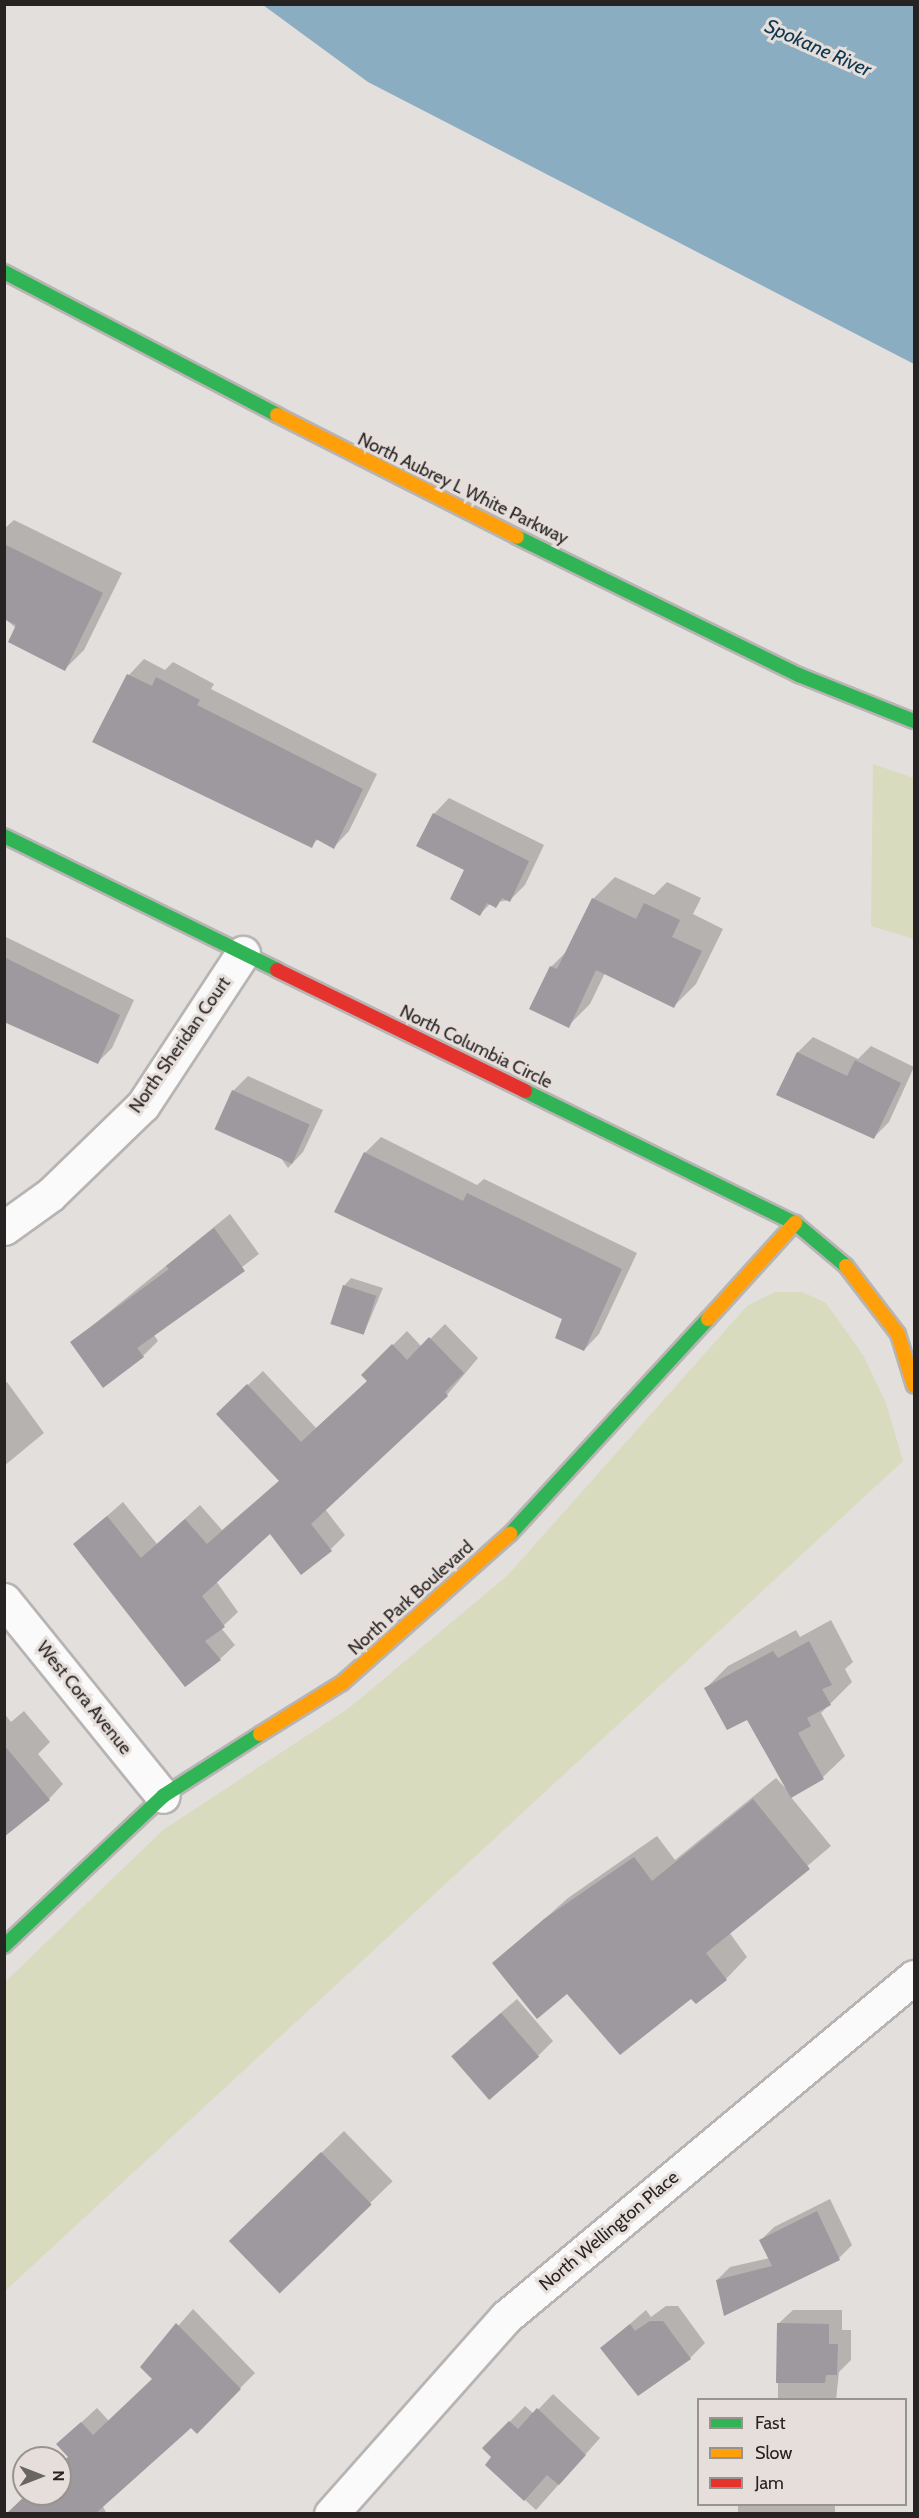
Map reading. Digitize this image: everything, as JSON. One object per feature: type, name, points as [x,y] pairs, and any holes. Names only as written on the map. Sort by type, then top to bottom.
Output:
[{"type":"street","name":"North Aubrey L White Parkway","points":[[4,272],[392,475],[799,675],[915,721]]},
{"type":"street","name":"North Columbia Circle","points":[[4,836],[795,1223],[855,1274],[897,1334],[915,1386]]},
{"type":"street","name":"North Sheridan Court","points":[[4,1228],[50,1195],[143,1105],[243,953]]},
{"type":"street","name":"North Park Boulevard","points":[[4,1946],[163,1796],[342,1683],[521,1524],[795,1223]]},
{"type":"street","name":"West Cora Avenue","points":[[4,1600],[163,1796]]},
{"type":"street","name":"North Wellington Place","points":[[331,2514],[506,2317],[915,1977]]},
{"type":"green space","points":[[873,764],[914,778],[914,939],[871,926]]},
{"type":"green space","points":[[775,1292],[802,1292],[826,1303],[863,1355],[886,1403],[903,1461],[5,2291],[5,1982],[163,1830],[349,1708],[507,1576],[747,1306]]},
{"type":"water","name":"Spokane River","points":[[263,5],[914,5],[914,364],[368,82]]},
{"type":"building","points":[[4,544],[103,593],[65,671],[8,642],[16,625],[4,619]]},
{"type":"building","points":[[127,674],[152,686],[156,677],[200,700],[197,705],[363,789],[334,849],[316,839],[312,848],[92,742]]},
{"type":"building","points":[[433,813],[529,861],[510,902],[502,898],[496,908],[487,903],[480,916],[450,899],[464,870],[416,846]]},
{"type":"building","points":[[592,898],[636,919],[644,903],[680,920],[672,937],[702,951],[674,1008],[596,970],[569,1028],[529,1009],[550,966],[557,969]]},
{"type":"building","points":[[4,957],[120,1015],[98,1064],[4,1022]]},
{"type":"building","points":[[797,1052],[847,1076],[855,1060],[901,1083],[874,1139],[776,1095]]},
{"type":"building","points":[[232,1090],[310,1125],[292,1164],[215,1129]]},
{"type":"building","points":[[364,1152],[463,1201],[467,1193],[622,1269],[584,1351],[555,1338],[562,1319],[334,1212]]},
{"type":"building","points":[[214,1228],[245,1271],[137,1348],[144,1357],[103,1388],[70,1342],[169,1269],[166,1266]]},
{"type":"building","points":[[343,1285],[376,1296],[364,1335],[330,1324]]},
{"type":"building","points":[[429,1337],[464,1373],[445,1392],[448,1396],[311,1524],[332,1551],[301,1575],[270,1534],[202,1596],[225,1627],[205,1641],[221,1660],[185,1687],[73,1544],[107,1516],[141,1558],[185,1519],[207,1544],[279,1481],[216,1414],[247,1384],[301,1442],[367,1381],[361,1375],[392,1344],[407,1360]]},
{"type":"building","points":[[809,1641],[832,1685],[822,1689],[831,1705],[807,1718],[811,1726],[798,1733],[824,1779],[791,1798],[747,1720],[727,1730],[704,1688],[773,1651],[778,1658]]},
{"type":"building","points":[[4,1745],[50,1800],[4,1837]]},
{"type":"building","points":[[753,1799],[810,1869],[706,1953],[727,1980],[696,2004],[691,1999],[620,2055],[567,1994],[537,2019],[492,1963],[544,1919],[634,1857],[652,1881]]},
{"type":"building","points":[[501,2013],[539,2057],[489,2100],[451,2056]]},
{"type":"building","points":[[321,2152],[372,2205],[280,2293],[229,2241]]},
{"type":"building","points":[[817,2211],[840,2260],[724,2316],[716,2280],[772,2266],[759,2240]]},
{"type":"building","points":[[650,2321],[663,2321],[691,2359],[638,2396],[600,2348],[630,2324],[635,2331]]},
{"type":"building","points":[[176,2323],[241,2389],[197,2434],[191,2428],[95,2514],[6,2514],[14,2506],[72,2506],[72,2446],[56,2444],[81,2422],[93,2435],[152,2379],[140,2367]]},
{"type":"building","points":[[777,2323],[829,2324],[829,2344],[838,2344],[837,2375],[826,2375],[825,2383],[776,2383]]},
{"type":"building","points":[[537,2408],[586,2455],[559,2485],[547,2475],[524,2501],[485,2465],[491,2457],[482,2448],[509,2421],[518,2429]]},
{"type":"traffic: fast","points":[[4,272],[277,415]]},
{"type":"traffic: fast","points":[[517,537],[799,675],[914,721]]},
{"type":"traffic: fast","points":[[4,836],[277,970]]},
{"type":"traffic: fast","points":[[525,1091],[795,1223],[846,1266]]},
{"type":"traffic: fast","points":[[510,1534],[708,1319]]},
{"type":"traffic: fast","points":[[4,1946],[163,1796],[260,1734]]},
{"type":"traffic: slow","points":[[277,415],[517,537]]},
{"type":"traffic: slow","points":[[708,1319],[795,1223]]},
{"type":"traffic: slow","points":[[846,1266],[898,1334],[914,1386]]},
{"type":"traffic: slow","points":[[260,1734],[342,1683],[510,1534]]},
{"type":"traffic: jam","points":[[277,970],[525,1091]]}]
